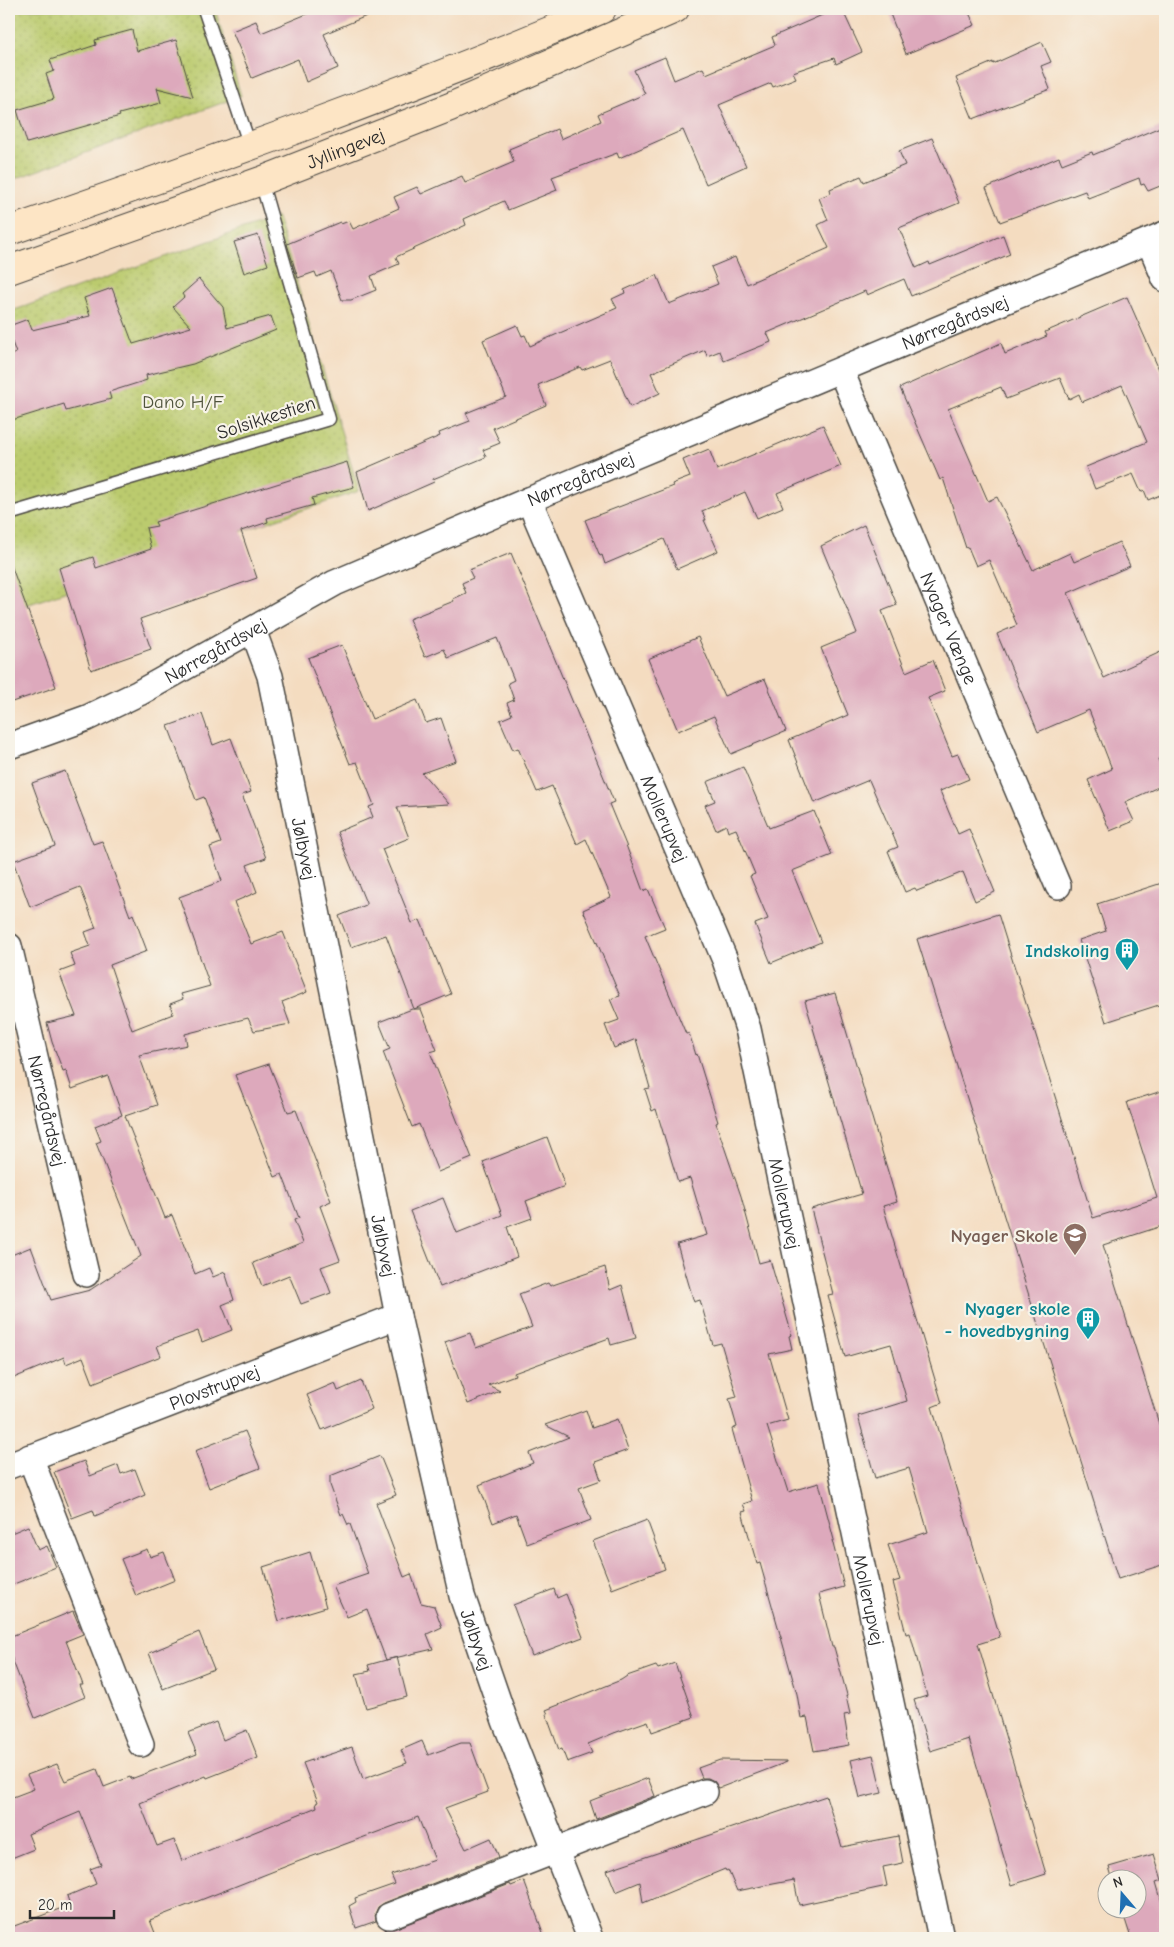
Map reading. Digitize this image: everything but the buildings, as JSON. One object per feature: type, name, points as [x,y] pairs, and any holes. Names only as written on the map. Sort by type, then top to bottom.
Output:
[{"type":"street","name":"Jyllingevej","points":[[9,230],[397,93],[602,9]]},
{"type":"street","name":"Jyllingevej","points":[[9,270],[261,181],[450,107],[676,9]]},
{"type":"street","points":[[1157,237],[1165,279]]},
{"type":"street","name":"Nørregårdsvej","points":[[9,746],[87,718],[139,693],[334,583],[1157,237]]},
{"type":"street","name":"Nyager Vænge","points":[[841,371],[1058,886]]},
{"type":"street","name":"Mollerupvej","points":[[529,500],[724,960],[748,1029],[941,1938]]},
{"type":"street","name":"Jølbyvej","points":[[253,630],[270,676],[398,1316],[462,1596],[505,1721],[590,1938]]},
{"type":"street","name":"Nørregårdsvej","points":[[9,946],[86,1274]]},
{"type":"street","name":"Plovstrupvej","points":[[140,1744],[20,1462],[398,1316]]},
{"type":"street","points":[[389,1916],[704,1792]]},
{"type":"lane","points":[[204,9],[250,146]]},
{"type":"lane","name":"Solsikkestien","points":[[9,514],[329,419],[261,181]]},
{"type":"green space","points":[[9,9],[215,9],[241,96],[9,181]]},
{"type":"green space","name":"Dano H/F","points":[[277,217],[359,491],[9,611],[9,312]]},
{"type":"place","name":"Indskoling","points":[[1127,971]]},
{"type":"place","name":"Nyager Skole","points":[[1075,1256]]},
{"type":"place","name":"Nyager skole - hovedbygning","points":[[1088,1340]]}]
